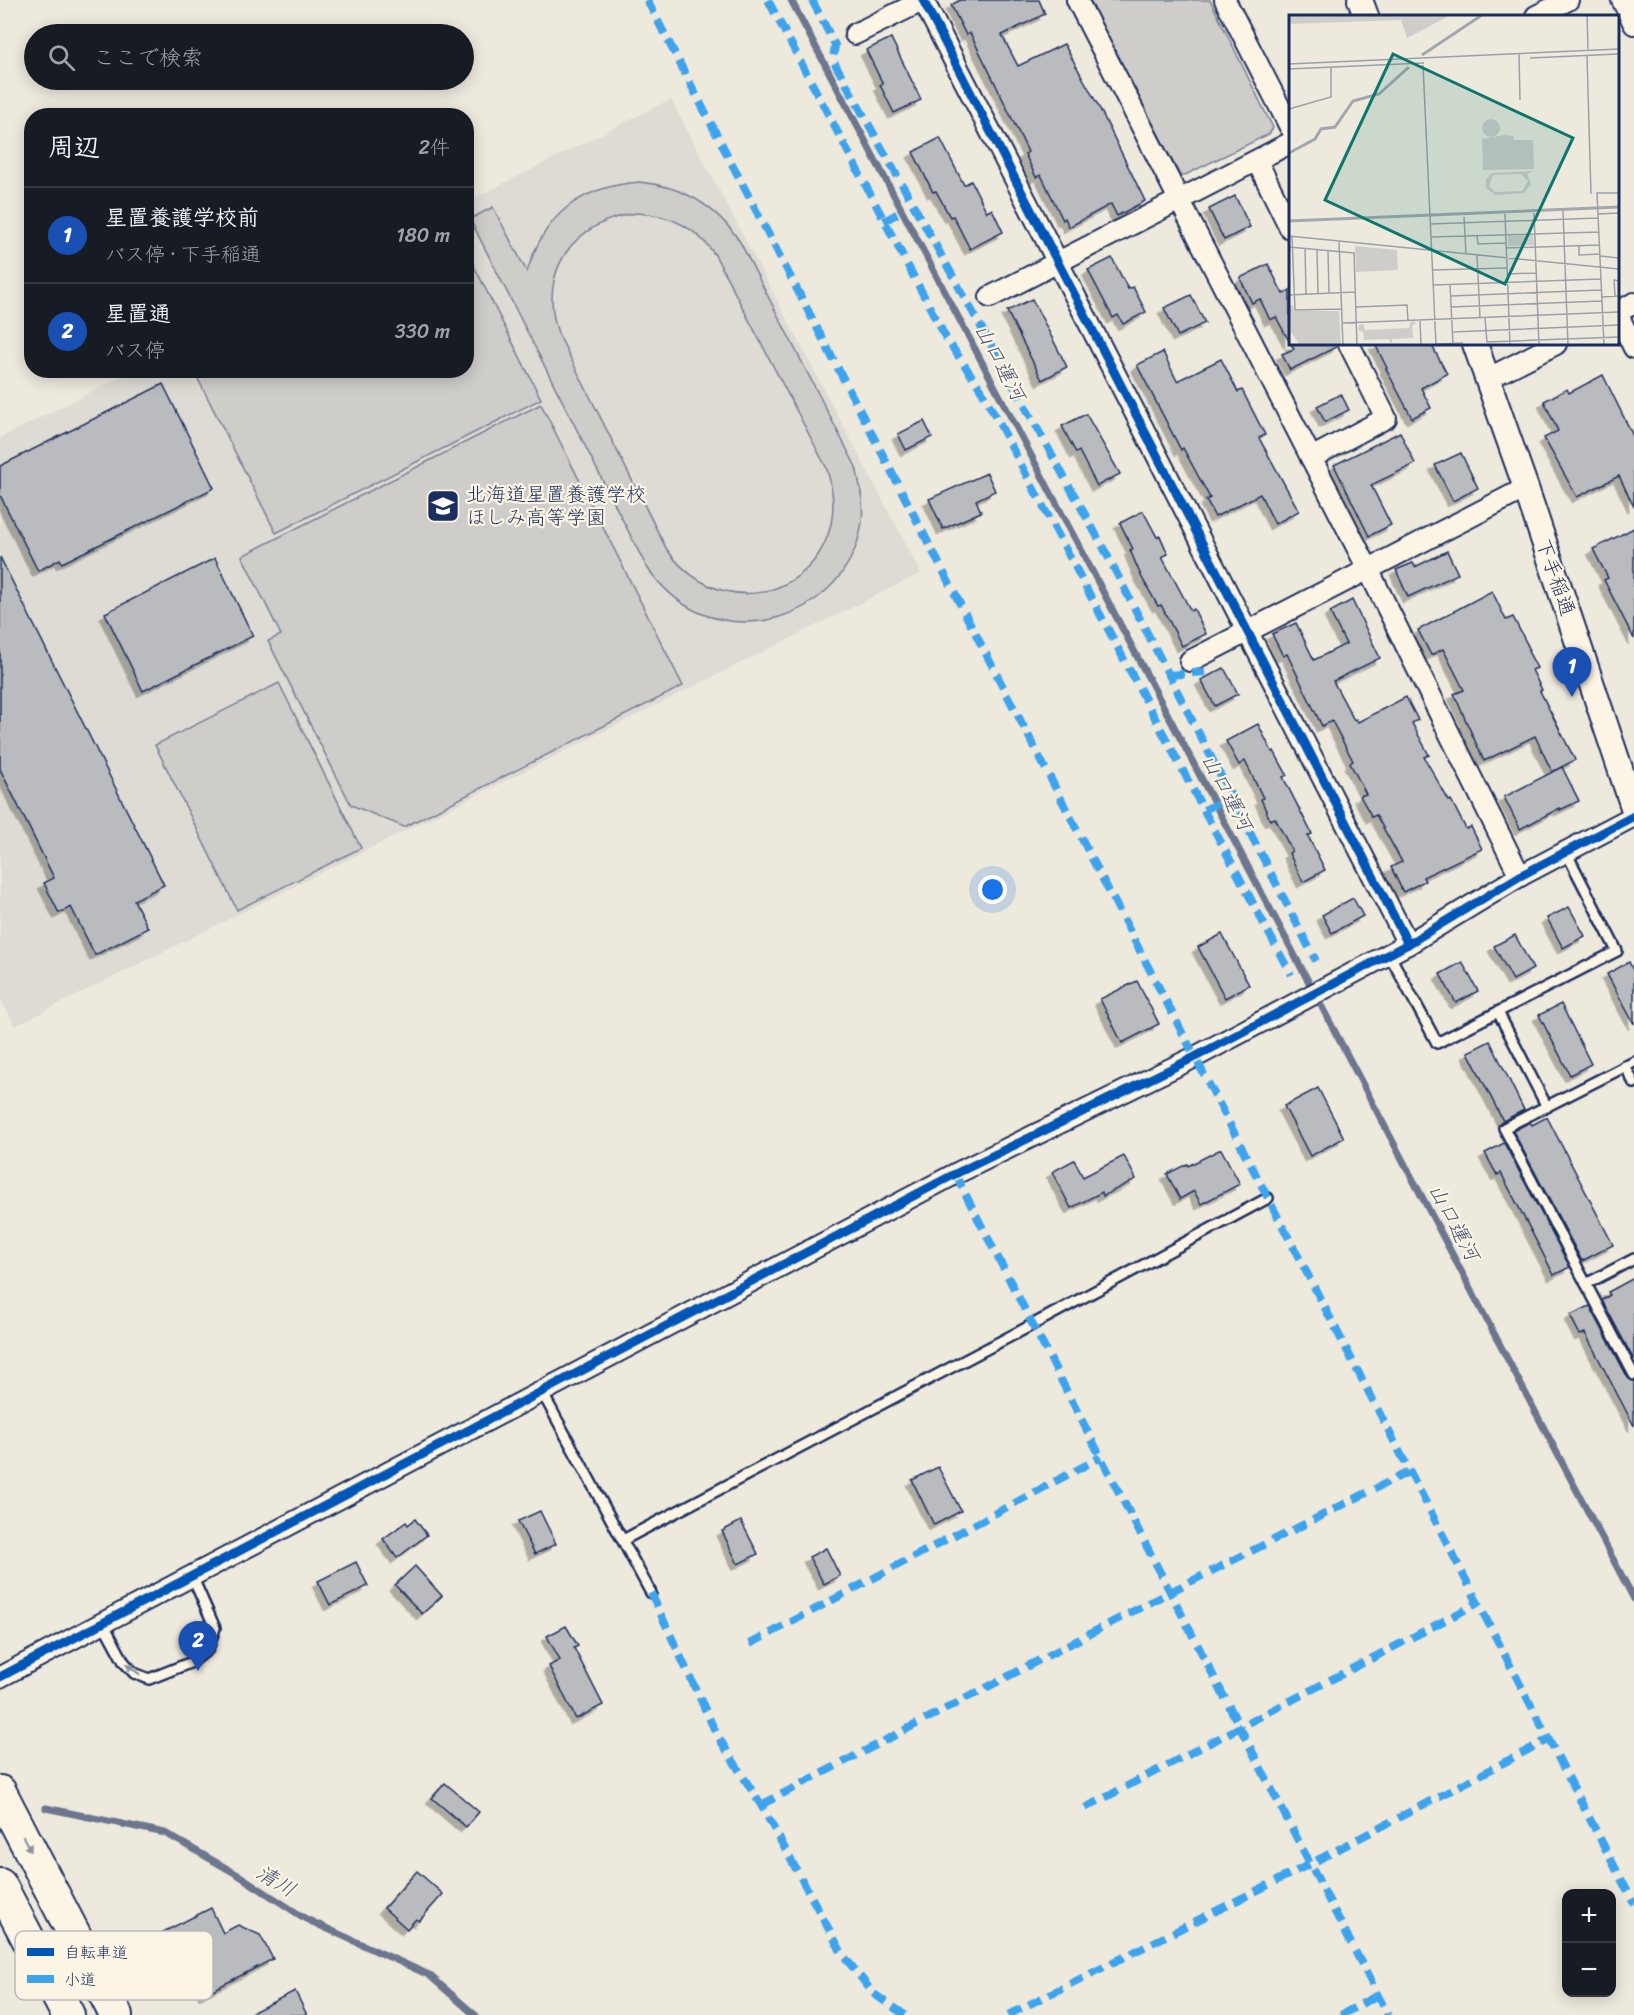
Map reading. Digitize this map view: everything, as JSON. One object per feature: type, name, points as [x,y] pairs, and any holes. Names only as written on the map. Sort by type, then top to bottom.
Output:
[{"type":"highway","points":[[0,1792],[72,1931]]},
{"type":"highway","points":[[0,1885],[24,1931]]},
{"type":"highway","points":[[60,2000],[68,2015]]},
{"type":"highway","points":[[108,2000],[116,2015]]},
{"type":"street","points":[[855,34],[923,0],[1408,944]]},
{"type":"street","points":[[1077,0],[1368,568],[1520,876]]},
{"type":"street","points":[[1225,0],[1289,125]]},
{"type":"street","points":[[1360,0],[1366,15]]},
{"type":"street","points":[[1526,0],[1534,15]]},
{"type":"street","points":[[1537,15],[1568,0]]},
{"type":"street","points":[[1622,0],[1634,24]]},
{"type":"street","points":[[990,297],[1289,144]]},
{"type":"street","points":[[1257,160],[1289,226]]},
{"type":"street","points":[[1619,313],[1634,303]]},
{"type":"street","points":[[1619,318],[1634,348]]},
{"type":"street","points":[[1311,458],[1386,418],[1350,345]]},
{"type":"street","name":"下手稲通","points":[[1475,345],[1634,810]]},
{"type":"street","points":[[1487,379],[1555,345]]},
{"type":"street","points":[[1190,661],[1526,488]]},
{"type":"street","points":[[0,1677],[955,1174],[1195,1057],[1408,944],[1520,876],[1634,816]]},
{"type":"lane","points":[[1389,954],[1437,1043],[1617,951],[1566,852]]},
{"type":"lane","points":[[1498,1012],[1546,1107]]},
{"type":"lane","points":[[1634,1083],[1629,1064],[1504,1128],[1634,1375]]},
{"type":"lane","points":[[623,1540],[1268,1198]]},
{"type":"lane","points":[[1586,1284],[1634,1259]]},
{"type":"lane","points":[[542,1392],[651,1593]]},
{"type":"lane","points":[[103,1623],[124,1662],[134,1673],[149,1679],[192,1662],[208,1649],[214,1628],[192,1576]]},
{"type":"shaded area","points":[[1088,0],[1210,0],[1273,128],[1269,134],[1181,177]]},
{"type":"shaded area","name":"北海道星置養護学校 ほしみ高等学園","points":[[671,99],[921,573],[15,1026],[0,997],[0,438],[119,378],[474,378],[474,198]]},
{"type":"shaded area","points":[[639,182],[670,188],[684,193],[709,208],[731,229],[740,242],[856,467],[861,494],[862,522],[855,549],[842,572],[825,592],[804,607],[779,617],[753,622],[727,621],[692,609],[663,587],[646,566],[474,227],[474,217],[493,207],[527,272],[534,252],[554,220],[582,198],[599,190]],"holes":[[[637,213],[661,216],[691,230],[708,245],[715,255],[826,467],[833,506],[826,539],[809,566],[785,584],[756,593],[724,591],[693,576],[666,548],[558,333],[553,310],[553,289],[557,270],[566,253],[579,238],[595,226],[615,218]]]},
{"type":"shaded area","points":[[474,266],[541,399],[276,533],[198,378],[474,378]]},
{"type":"shaded area","points":[[541,404],[683,686],[404,827],[351,805],[268,641],[281,635],[242,556]]},
{"type":"shaded area","points":[[279,683],[361,848],[237,910],[155,745]]},
{"type":"building","points":[[960,0],[1039,0],[1045,14],[1002,35],[1018,66],[1064,44],[1100,109],[1145,201],[1117,216],[1111,204],[1069,227],[1065,218],[1063,220],[1041,175],[1036,177],[1025,154],[1028,152],[993,79],[970,33],[966,35],[951,5]]},
{"type":"building","points":[[891,38],[921,100],[894,113],[866,50]]},
{"type":"building","points":[[940,138],[964,185],[971,181],[987,212],[992,209],[1003,232],[970,249],[953,216],[950,217],[936,191],[933,192],[913,152]]},
{"type":"building","points":[[1235,196],[1250,227],[1224,240],[1209,209]]},
{"type":"building","points":[[1112,258],[1128,289],[1133,287],[1146,312],[1123,324],[1118,315],[1113,318],[1088,270]]},
{"type":"building","points":[[1268,264],[1283,294],[1289,291],[1289,341],[1276,317],[1270,320],[1260,299],[1252,303],[1240,278]]},
{"type":"building","points":[[1191,295],[1205,323],[1178,336],[1164,308]]},
{"type":"building","points":[[1032,299],[1067,367],[1042,380],[1007,311]]},
{"type":"building","points":[[1292,345],[1338,346],[1290,370],[1282,354],[1294,349]]},
{"type":"building","points":[[1376,345],[1432,345],[1447,374],[1421,388],[1431,408],[1412,418]]},
{"type":"building","points":[[1163,352],[1177,381],[1221,359],[1238,392],[1242,390],[1265,435],[1259,438],[1299,511],[1275,524],[1260,494],[1215,517],[1206,500],[1210,498],[1183,448],[1181,450],[1137,365]]},
{"type":"building","points":[[1603,375],[1634,438],[1634,507],[1619,476],[1577,497],[1544,438],[1558,431],[1544,401],[1567,389],[1569,393]]},
{"type":"building","points":[[163,384],[214,488],[62,563],[60,559],[38,571],[0,495],[0,466]]},
{"type":"building","points":[[1341,394],[1349,410],[1325,422],[1317,406]]},
{"type":"building","points":[[1086,414],[1120,474],[1097,486],[1079,451],[1076,453],[1062,426]]},
{"type":"building","points":[[924,421],[932,437],[906,450],[898,434]]},
{"type":"building","points":[[1400,432],[1415,464],[1371,485],[1391,525],[1369,536],[1334,465]]},
{"type":"building","points":[[1461,453],[1478,488],[1453,501],[1435,465]]},
{"type":"building","points":[[987,473],[995,491],[976,500],[981,512],[943,529],[929,499]]},
{"type":"building","points":[[1143,511],[1157,537],[1160,536],[1168,554],[1162,557],[1191,611],[1194,609],[1206,634],[1182,646],[1161,605],[1158,606],[1141,576],[1130,550],[1133,549],[1120,523]]},
{"type":"building","points":[[1634,528],[1634,639],[1604,580],[1608,578],[1593,549]]},
{"type":"building","points":[[1447,551],[1458,574],[1408,597],[1396,570],[1413,563],[1415,567]]},
{"type":"building","points":[[0,557],[164,885],[134,900],[148,928],[95,955],[71,907],[59,913],[44,883],[54,878],[0,769]]},
{"type":"building","points":[[215,558],[253,636],[143,691],[105,613]]},
{"type":"building","points":[[1492,591],[1506,620],[1513,617],[1530,650],[1528,651],[1537,668],[1532,670],[1542,690],[1540,691],[1575,760],[1552,772],[1535,736],[1484,761],[1454,694],[1464,690],[1443,649],[1431,655],[1418,630]]},
{"type":"building","points":[[1352,600],[1380,658],[1333,681],[1354,720],[1358,722],[1406,697],[1418,720],[1412,723],[1429,755],[1424,757],[1466,829],[1471,827],[1482,849],[1423,877],[1425,881],[1403,892],[1391,867],[1402,862],[1376,815],[1372,817],[1360,796],[1366,794],[1350,763],[1353,761],[1332,721],[1322,726],[1287,654],[1283,656],[1272,634],[1296,623],[1314,660],[1346,644],[1330,612]]},
{"type":"building","points":[[1224,668],[1238,694],[1215,706],[1201,680]]},
{"type":"building","points":[[1258,724],[1287,775],[1283,777],[1312,834],[1308,836],[1325,870],[1303,882],[1289,853],[1292,851],[1275,818],[1270,820],[1261,799],[1263,798],[1245,761],[1239,765],[1226,741]]},
{"type":"building","points":[[1562,767],[1579,801],[1560,810],[1560,808],[1520,829],[1504,797]]},
{"type":"building","points":[[1353,898],[1363,916],[1332,933],[1322,915]]},
{"type":"building","points":[[1569,907],[1585,936],[1563,948],[1547,918]]},
{"type":"building","points":[[1222,934],[1249,985],[1225,998],[1198,947]]},
{"type":"building","points":[[1515,935],[1533,969],[1513,980],[1494,946]]},
{"type":"building","points":[[1462,962],[1478,991],[1456,1003],[1440,974]]},
{"type":"building","points":[[1629,962],[1634,972],[1634,1024],[1607,974]]},
{"type":"building","points":[[1137,981],[1159,1024],[1122,1043],[1100,999]]},
{"type":"building","points":[[1561,1004],[1591,1064],[1570,1075],[1539,1015]]},
{"type":"building","points":[[1490,1041],[1524,1110],[1503,1121],[1468,1052]]},
{"type":"building","points":[[1318,1088],[1344,1138],[1310,1156],[1284,1106]]},
{"type":"building","points":[[1547,1117],[1613,1245],[1582,1261],[1513,1131],[1530,1122],[1532,1125]]},
{"type":"building","points":[[1504,1143],[1570,1267],[1554,1275],[1501,1173],[1497,1175],[1485,1153]]},
{"type":"building","points":[[1221,1149],[1240,1184],[1201,1204],[1194,1191],[1180,1199],[1167,1174]]},
{"type":"building","points":[[1124,1156],[1136,1179],[1103,1196],[1102,1192],[1071,1208],[1052,1172],[1074,1160],[1083,1177]]},
{"type":"building","points":[[1634,1278],[1634,1360],[1602,1300],[1610,1295],[1608,1292]]},
{"type":"building","points":[[1590,1306],[1628,1378],[1634,1382],[1634,1426],[1585,1333],[1580,1335],[1570,1315]]},
{"type":"building","points":[[938,1467],[961,1511],[934,1525],[912,1480]]},
{"type":"building","points":[[540,1511],[556,1544],[535,1554],[518,1521]]},
{"type":"building","points":[[415,1519],[427,1535],[397,1558],[383,1539],[406,1522],[408,1525]]},
{"type":"building","points":[[741,1521],[758,1554],[738,1564],[722,1531]]},
{"type":"building","points":[[826,1548],[840,1576],[824,1584],[809,1557]]},
{"type":"building","points":[[356,1562],[368,1586],[330,1605],[318,1581]]},
{"type":"building","points":[[415,1566],[442,1596],[422,1614],[395,1585]]},
{"type":"building","points":[[566,1626],[578,1646],[574,1648],[603,1705],[576,1719],[549,1666],[560,1660],[547,1636]]},
{"type":"building","points":[[445,1783],[479,1812],[466,1827],[432,1798]]},
{"type":"building","points":[[417,1871],[443,1894],[419,1921],[416,1919],[407,1929],[384,1908]]},
{"type":"building","points":[[211,1908],[223,1933],[238,1925],[260,1935],[273,1959],[213,1990],[213,1931],[165,1931]]},
{"type":"building","points":[[295,1991],[307,2015],[247,2015]]},
{"type":"waterway","name":"山口運河","points":[[791,0],[1634,1599]]},
{"type":"waterway","name":"清川","points":[[46,1808],[165,1833],[240,1876],[306,1919],[429,1975],[475,2015]]},
{"type":"marked path","points":[[647,0],[1634,1904]]},
{"type":"marked path","points":[[768,0],[946,338],[982,391],[1291,975]]},
{"type":"marked path","points":[[812,0],[835,45],[833,60],[1103,547],[1316,961]]},
{"type":"marked path","points":[[884,221],[904,210]]},
{"type":"marked path","points":[[1169,675],[1205,672]]},
{"type":"marked path","points":[[1204,810],[1226,799]]},
{"type":"marked path","points":[[955,1174],[1388,2015]]},
{"type":"marked path","points":[[750,1644],[1101,1457]]},
{"type":"marked path","points":[[761,1805],[1170,1592],[1410,1471]]},
{"type":"marked path","points":[[651,1593],[717,1735],[761,1805],[843,1955],[874,1994],[905,2015]]},
{"type":"marked path","points":[[1085,1808],[1478,1603]]},
{"type":"marked path","points":[[1008,2015],[1310,1864],[1549,1739]]},
{"type":"marked path","points":[[1341,2015],[1378,1995]]},
{"type":"cycle path","points":[[923,0],[1408,944]]},
{"type":"cycle path","points":[[0,1677],[955,1174],[1195,1057],[1408,944],[1520,876],[1634,816]]},
{"type":"place","name":"北海道星置養護学校 ほしみ高等学園","points":[[443,506]]},
{"type":"place","name":"星置養護学校前","points":[[1572,697]]},
{"type":"place","name":"星置通","points":[[198,1671]]}]
